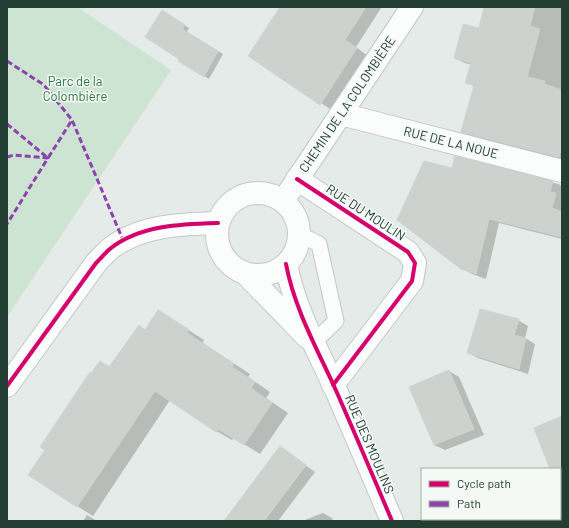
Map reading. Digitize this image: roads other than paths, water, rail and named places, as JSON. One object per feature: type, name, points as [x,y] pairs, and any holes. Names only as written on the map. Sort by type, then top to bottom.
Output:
[{"type":"street","name":"CHEMIN DE LA COLOMBIÈRE","points":[[283,201],[412,7]]},
{"type":"street","name":"RUE DE LA NOUE","points":[[341,114],[562,171]]},
{"type":"street","name":"RUE DU MOULIN","points":[[297,179],[408,252],[415,263],[412,281],[333,385]]},
{"type":"street","points":[[262,193],[273,195],[283,201],[290,208],[298,224],[298,245],[293,256],[286,264],[276,271],[266,274],[256,275],[235,269],[227,262],[217,244],[216,233],[222,213],[239,197],[250,194],[262,193]]},
{"type":"street","points":[[7,386],[96,263],[110,249],[123,240],[142,232],[163,226],[218,223]]},
{"type":"street","name":"RUE DES MOULINS","points":[[286,264],[289,283],[313,343],[333,385],[392,521]]},
{"type":"street","name":"RUE DES MOULINS","points":[[245,273],[313,343]]},
{"type":"lane","points":[[299,234],[319,244],[336,321],[313,343]]},
{"type":"park label","name":"Parc de la Colombière","points":[[75,88]]}]
